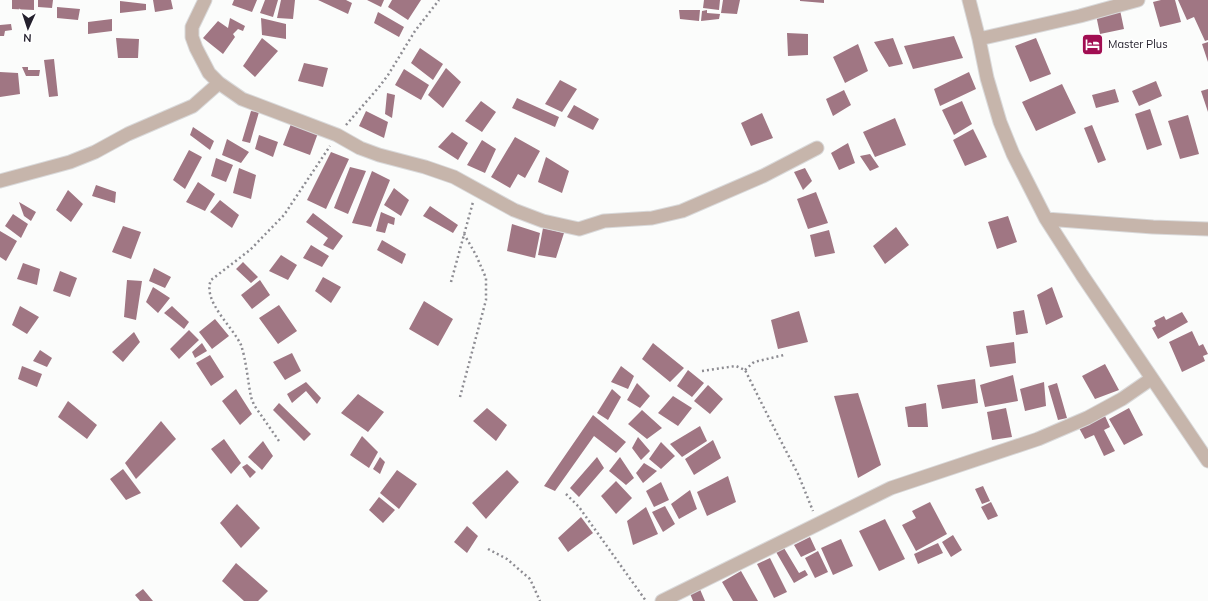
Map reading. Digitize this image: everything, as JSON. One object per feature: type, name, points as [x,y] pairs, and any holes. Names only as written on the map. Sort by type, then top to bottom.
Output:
[{"type":"street","points":[[205,0],[194,21],[192,27],[192,37],[200,58],[210,73],[219,83],[242,99],[337,135],[360,148],[379,155],[426,167],[454,177],[526,216],[543,221],[579,229],[604,220],[652,218],[682,211],[763,176],[817,148]]},
{"type":"street","points":[[969,0],[987,78],[1000,122],[1013,154],[1046,219],[1151,379],[1208,460]]},
{"type":"street","points":[[979,39],[1080,16],[1138,0]]},
{"type":"street","points":[[0,181],[70,162],[95,152],[128,134],[193,106],[219,83]]},
{"type":"street","points":[[1046,219],[1153,227],[1208,229]]},
{"type":"street","points":[[662,601],[891,488],[1038,439],[1087,418],[1122,399],[1151,379]]},
{"type":"path","points":[[279,441],[254,405],[251,397],[241,346],[212,301],[208,292],[208,286],[211,280],[219,273],[250,250],[284,215],[337,135],[379,87],[415,31],[440,0]]},
{"type":"path","points":[[451,282],[476,188]]},
{"type":"path","points":[[460,397],[486,300],[486,278],[476,255],[464,234]]},
{"type":"path","points":[[745,370],[754,362],[784,355]]},
{"type":"path","points":[[702,371],[736,366],[745,370],[798,474],[818,524]]},
{"type":"path","points":[[566,494],[579,507],[646,601]]},
{"type":"path","points":[[488,549],[507,559],[530,579],[540,601]]},
{"type":"building","points":[[12,0],[34,0],[34,10],[12,9]]},
{"type":"building","points":[[38,0],[53,0],[52,8],[38,7]]},
{"type":"building","points":[[153,0],[171,0],[173,9],[155,12]]},
{"type":"building","points":[[234,0],[257,0],[252,12],[232,5]]},
{"type":"building","points":[[265,0],[278,0],[273,17],[260,13]]},
{"type":"building","points":[[281,0],[295,0],[293,19],[277,18]]},
{"type":"building","points":[[318,0],[346,0],[352,3],[348,14]]},
{"type":"building","points":[[367,0],[384,0],[381,7]]},
{"type":"building","points":[[392,0],[421,0],[408,20],[388,7]]},
{"type":"building","points":[[704,0],[720,0],[719,10],[703,8]]},
{"type":"building","points":[[723,0],[740,0],[737,14],[721,13]]},
{"type":"building","points":[[824,0],[824,3],[800,1]]},
{"type":"building","points":[[1161,0],[1175,0],[1181,22],[1160,27],[1153,2]]},
{"type":"building","points":[[1178,0],[1208,0],[1208,40],[1205,41],[1194,17],[1187,20]]},
{"type":"building","points":[[120,1],[146,4],[146,10],[120,13]]},
{"type":"building","points":[[57,7],[80,9],[78,20],[57,18]]},
{"type":"building","points":[[679,10],[700,10],[699,21],[680,19]]},
{"type":"building","points":[[707,10],[707,13],[720,14],[719,19],[701,21],[702,11]]},
{"type":"building","points":[[1120,10],[1124,29],[1100,34],[1096,15]]},
{"type":"building","points":[[378,12],[404,27],[399,37],[374,23]]},
{"type":"building","points":[[230,18],[245,26],[243,31],[238,29],[233,34],[235,37],[223,54],[203,38],[218,21],[228,28]]},
{"type":"building","points":[[261,18],[286,24],[286,39],[262,35]]},
{"type":"building","points":[[112,19],[112,31],[88,34],[88,22]]},
{"type":"building","points":[[11,24],[12,30],[5,31],[4,36],[0,36],[0,25]]},
{"type":"building","points":[[787,33],[808,34],[808,55],[788,56]]},
{"type":"building","points":[[954,36],[963,58],[913,69],[904,46]]},
{"type":"building","points":[[116,38],[139,39],[138,58],[118,58]]},
{"type":"building","points":[[262,38],[278,51],[255,77],[243,66]]},
{"type":"building","points":[[893,38],[903,64],[889,67],[874,42]]},
{"type":"building","points":[[1036,38],[1051,74],[1030,82],[1015,46]]},
{"type":"building","points":[[1208,42],[1208,62],[1202,44]]},
{"type":"building","points":[[858,44],[868,71],[845,83],[833,57]]},
{"type":"building","points":[[420,48],[443,64],[433,80],[411,63]]},
{"type":"building","points":[[54,59],[58,96],[49,97],[44,60]]},
{"type":"building","points":[[304,63],[328,68],[323,87],[298,81]]},
{"type":"building","points":[[22,67],[28,67],[28,70],[40,70],[39,76],[26,76]]},
{"type":"building","points":[[446,68],[461,82],[443,108],[428,95]]},
{"type":"building","points":[[404,69],[429,85],[421,100],[395,85]]},
{"type":"building","points":[[0,72],[18,73],[20,94],[0,97]]},
{"type":"building","points":[[969,72],[976,89],[940,106],[934,89]]},
{"type":"building","points":[[560,80],[577,89],[562,112],[545,104]]},
{"type":"building","points":[[1156,81],[1162,96],[1139,106],[1132,91]]},
{"type":"building","points":[[1062,84],[1076,113],[1036,131],[1022,102]]},
{"type":"building","points":[[1115,89],[1119,102],[1096,108],[1092,95]]},
{"type":"building","points":[[1208,89],[1208,112],[1201,91]]},
{"type":"building","points":[[844,90],[851,105],[833,116],[826,99]]},
{"type":"building","points":[[387,93],[395,95],[392,118],[385,114]]},
{"type":"building","points":[[517,98],[559,117],[555,127],[512,108]]},
{"type":"building","points":[[481,101],[496,112],[482,132],[465,121]]},
{"type":"building","points":[[962,101],[972,124],[954,135],[942,110]]},
{"type":"building","points":[[574,105],[599,119],[593,130],[567,117]]},
{"type":"building","points":[[1150,109],[1162,145],[1147,150],[1135,114]]},
{"type":"building","points":[[251,111],[259,112],[250,143],[242,141]]},
{"type":"building","points":[[366,111],[388,122],[384,138],[359,126]]},
{"type":"building","points":[[762,113],[773,138],[751,146],[741,123]]},
{"type":"building","points":[[1188,115],[1199,154],[1180,159],[1168,121]]},
{"type":"building","points":[[895,118],[906,145],[875,157],[863,132]]},
{"type":"building","points":[[291,124],[318,133],[310,155],[283,145]]},
{"type":"building","points":[[1092,125],[1106,160],[1098,163],[1084,128]]},
{"type":"building","points":[[193,127],[214,141],[210,150],[190,135]]},
{"type":"building","points":[[973,129],[987,157],[965,166],[953,140]]},
{"type":"building","points":[[452,132],[468,143],[458,160],[438,147]]},
{"type":"building","points":[[259,135],[278,142],[273,157],[255,149]]},
{"type":"building","points":[[515,137],[540,151],[525,178],[518,174],[510,188],[491,177]]},
{"type":"building","points":[[227,139],[249,152],[241,163],[222,155]]},
{"type":"building","points":[[482,140],[496,149],[485,173],[467,165]]},
{"type":"building","points":[[848,143],[855,163],[839,170],[831,153]]},
{"type":"building","points":[[189,150],[202,157],[185,189],[173,180]]},
{"type":"building","points":[[331,152],[349,159],[326,209],[307,200]]},
{"type":"building","points":[[870,154],[879,167],[870,171],[860,156]]},
{"type":"building","points":[[546,157],[569,171],[562,193],[538,182]]},
{"type":"building","points":[[216,158],[233,165],[226,182],[211,176]]},
{"type":"building","points":[[350,167],[366,171],[348,214],[334,208]]},
{"type":"building","points":[[239,168],[256,175],[251,199],[233,193]]},
{"type":"building","points":[[805,168],[812,181],[803,190],[794,172]]},
{"type":"building","points":[[372,171],[390,180],[371,227],[352,223]]},
{"type":"building","points":[[198,182],[215,194],[205,211],[186,202]]},
{"type":"building","points":[[96,185],[116,192],[115,203],[92,196]]},
{"type":"building","points":[[394,188],[409,200],[401,216],[384,205]]},
{"type":"building","points":[[68,190],[83,204],[71,222],[56,210]]},
{"type":"building","points":[[816,192],[828,223],[808,229],[797,199]]},
{"type":"building","points":[[220,200],[239,215],[232,228],[210,212]]},
{"type":"building","points":[[19,202],[36,212],[31,221],[24,216]]},
{"type":"building","points":[[430,206],[458,225],[453,233],[423,216]]},
{"type":"building","points":[[381,212],[395,218],[394,225],[388,223],[385,233],[376,231]]},
{"type":"building","points":[[313,213],[343,236],[333,250],[323,245],[328,238],[306,222]]},
{"type":"building","points":[[13,214],[28,224],[21,238],[5,226]]},
{"type":"building","points":[[1008,216],[1017,242],[997,249],[988,222]]},
{"type":"building","points":[[512,224],[540,233],[535,258],[507,251]]},
{"type":"building","points":[[123,226],[141,232],[131,259],[112,252]]},
{"type":"building","points":[[896,227],[909,245],[885,264],[873,246]]},
{"type":"building","points":[[543,228],[564,233],[556,258],[538,255]]},
{"type":"building","points":[[829,230],[835,253],[815,257],[810,235]]},
{"type":"building","points":[[0,231],[17,241],[6,261],[0,257]]},
{"type":"building","points":[[382,240],[406,254],[402,264],[377,250]]},
{"type":"building","points":[[311,245],[329,256],[322,267],[303,258]]},
{"type":"building","points":[[281,255],[297,265],[288,280],[269,271]]},
{"type":"building","points":[[243,262],[258,277],[251,283],[236,269]]},
{"type":"building","points":[[23,263],[40,269],[37,285],[17,279]]},
{"type":"building","points":[[154,268],[171,277],[165,288],[149,281]]},
{"type":"building","points":[[60,271],[77,278],[70,297],[53,291]]},
{"type":"building","points":[[323,277],[341,287],[331,303],[315,291]]},
{"type":"building","points":[[127,280],[142,281],[136,320],[124,317]]},
{"type":"building","points":[[260,280],[270,295],[252,309],[241,295]]},
{"type":"building","points":[[153,287],[170,298],[158,313],[146,302]]},
{"type":"building","points":[[1052,287],[1063,317],[1046,325],[1037,295]]},
{"type":"building","points":[[424,301],[453,319],[438,346],[409,329]]},
{"type":"building","points":[[279,305],[297,331],[278,344],[259,318]]},
{"type":"building","points":[[20,306],[39,317],[27,334],[12,325]]},
{"type":"building","points":[[172,306],[189,322],[184,329],[164,313]]},
{"type":"building","points":[[1024,310],[1028,333],[1016,335],[1013,312]]},
{"type":"building","points":[[799,311],[808,342],[778,349],[771,320]]},
{"type":"building","points":[[1182,312],[1188,322],[1158,339],[1152,328],[1156,326],[1154,321],[1164,316],[1166,320]]},
{"type":"building","points":[[215,319],[229,336],[212,349],[199,332]]},
{"type":"building","points":[[189,330],[199,340],[179,359],[170,349]]},
{"type":"building","points":[[1192,331],[1199,346],[1203,344],[1208,354],[1203,356],[1205,361],[1182,372],[1169,342]]},
{"type":"building","points":[[134,332],[140,342],[123,362],[112,352]]},
{"type":"building","points":[[1014,342],[1016,363],[990,367],[986,346]]},
{"type":"building","points":[[202,343],[207,351],[195,358],[192,352]]},
{"type":"building","points":[[653,343],[684,368],[670,382],[642,359]]},
{"type":"building","points":[[40,350],[52,358],[47,367],[33,361]]},
{"type":"building","points":[[292,353],[301,371],[285,380],[273,362]]},
{"type":"building","points":[[210,355],[224,377],[211,386],[196,363]]},
{"type":"building","points":[[1105,364],[1119,390],[1095,399],[1082,376]]},
{"type":"building","points":[[22,366],[42,374],[37,387],[18,379]]},
{"type":"building","points":[[621,366],[634,376],[628,389],[611,382]]},
{"type":"building","points":[[688,370],[704,383],[692,397],[677,386]]},
{"type":"building","points":[[1013,375],[1018,401],[985,407],[980,385]]},
{"type":"building","points":[[975,379],[978,403],[942,409],[937,385]]},
{"type":"building","points":[[306,382],[321,398],[317,404],[306,391],[292,403],[287,394]]},
{"type":"building","points":[[1044,382],[1046,406],[1025,411],[1020,389]]},
{"type":"building","points":[[637,383],[650,396],[640,408],[627,400]]},
{"type":"building","points":[[1057,383],[1067,418],[1058,420],[1048,386]]},
{"type":"building","points":[[708,385],[723,399],[710,414],[694,401]]},
{"type":"building","points":[[236,389],[252,414],[240,425],[222,401]]},
{"type":"building","points":[[612,389],[621,397],[608,420],[597,413]]},
{"type":"building","points":[[858,393],[881,465],[858,478],[834,396]]},
{"type":"building","points":[[358,394],[384,412],[368,432],[341,413]]},
{"type":"building","points":[[673,396],[692,408],[678,426],[658,413]]},
{"type":"building","points":[[68,401],[97,425],[87,439],[58,417]]},
{"type":"building","points":[[279,403],[311,434],[304,441],[273,410]]},
{"type":"building","points":[[926,403],[928,427],[908,427],[905,407]]},
{"type":"building","points":[[487,408],[507,425],[496,441],[473,421]]},
{"type":"building","points":[[1006,408],[1012,437],[992,440],[987,412]]},
{"type":"building","points":[[1129,408],[1143,435],[1124,445],[1109,419]]},
{"type":"building","points":[[642,410],[662,428],[647,439],[628,424]]},
{"type":"building","points":[[593,415],[626,442],[616,453],[594,436],[555,491],[544,486]]},
{"type":"building","points":[[1105,416],[1110,427],[1104,430],[1115,451],[1104,456],[1094,435],[1085,439],[1079,428]]},
{"type":"building","points":[[161,421],[176,439],[136,479],[125,463]]},
{"type":"building","points":[[700,426],[707,441],[682,457],[670,444]]},
{"type":"building","points":[[362,436],[378,452],[369,468],[350,455]]},
{"type":"building","points":[[638,437],[650,451],[641,460],[632,448]]},
{"type":"building","points":[[224,439],[241,463],[231,474],[211,449]]},
{"type":"building","points":[[713,440],[721,458],[694,475],[685,459]]},
{"type":"building","points":[[263,441],[273,456],[262,470],[248,457]]},
{"type":"building","points":[[661,442],[675,456],[661,469],[649,459]]},
{"type":"building","points":[[380,457],[385,462],[380,474],[373,469]]},
{"type":"building","points":[[597,457],[604,468],[579,497],[570,488]]},
{"type":"building","points":[[620,457],[634,478],[626,485],[609,471]]},
{"type":"building","points":[[644,463],[657,471],[643,483],[636,473]]},
{"type":"building","points":[[247,464],[256,472],[250,478],[242,467]]},
{"type":"building","points":[[123,469],[141,493],[126,500],[110,479]]},
{"type":"building","points":[[397,470],[417,484],[399,509],[380,493]]},
{"type":"building","points":[[507,470],[519,482],[486,519],[472,503]]},
{"type":"building","points":[[728,476],[736,502],[707,516],[697,492]]},
{"type":"building","points":[[616,481],[632,498],[616,514],[601,496]]},
{"type":"building","points":[[661,482],[669,500],[654,507],[646,491]]},
{"type":"building","points":[[983,486],[990,501],[982,504],[975,489]]},
{"type":"building","points":[[690,490],[697,509],[679,519],[671,504]]},
{"type":"building","points":[[379,497],[395,510],[383,523],[369,510]]},
{"type":"building","points":[[930,502],[947,534],[916,551],[902,525],[916,518],[912,511]]},
{"type":"building","points":[[991,502],[998,516],[988,520],[981,507]]},
{"type":"building","points":[[237,504],[260,528],[241,548],[220,523]]},
{"type":"building","points":[[665,506],[675,524],[663,532],[652,512]]},
{"type":"building","points":[[646,507],[658,534],[633,545],[627,521]]},
{"type":"building","points":[[581,517],[593,533],[568,552],[558,538]]},
{"type":"building","points":[[885,519],[905,559],[879,571],[859,531]]},
{"type":"building","points":[[467,526],[478,536],[467,553],[454,542]]},
{"type":"building","points":[[953,535],[962,550],[951,557],[942,542]]},
{"type":"building","points":[[810,537],[816,550],[801,557],[794,545]]},
{"type":"building","points":[[841,539],[853,566],[833,575],[821,548]]},
{"type":"building","points":[[938,543],[943,553],[918,564],[914,554]]},
{"type":"building","points":[[784,548],[799,573],[805,570],[808,575],[794,583],[776,552]]},
{"type":"building","points":[[818,551],[828,572],[815,578],[805,558]]},
{"type":"building","points":[[770,558],[787,592],[774,598],[757,564]]},
{"type":"building","points":[[236,563],[268,591],[258,601],[244,601],[222,581]]},
{"type":"building","points":[[741,571],[758,601],[733,601],[722,582]]},
{"type":"building","points":[[699,587],[705,601],[693,601],[689,591]]},
{"type":"building","points":[[143,589],[153,601],[140,601],[135,595]]},
{"type":"place","name":"Master Plus","points":[[1092,44]]}]
